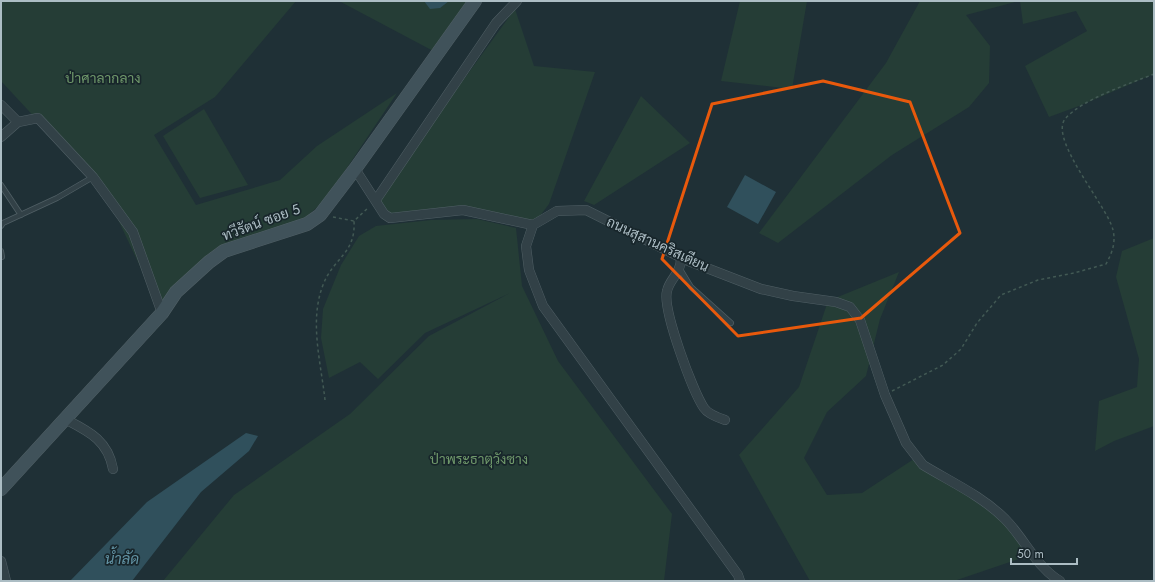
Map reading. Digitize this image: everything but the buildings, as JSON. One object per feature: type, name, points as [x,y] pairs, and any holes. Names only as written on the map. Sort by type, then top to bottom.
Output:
[{"type":"street","name":"ทวีรัตน์ ซอย 5","points":[[1,489],[162,313],[176,292],[209,262],[224,251],[246,242],[294,229],[307,224],[320,215],[355,169],[474,1]]},
{"type":"street","points":[[376,200],[496,23],[517,1]]},
{"type":"street","points":[[1,105],[18,122]]},
{"type":"street","points":[[1,137],[18,122],[38,118],[93,177],[133,232],[162,313]]},
{"type":"street","points":[[355,169],[384,214],[390,218],[463,210],[533,225],[526,246],[529,270],[543,306],[738,575],[740,581]]},
{"type":"street","name":"ถนนสุสานคริสเตียน","points":[[533,225],[557,210],[586,210],[681,258],[761,289],[793,296],[836,302],[850,307],[860,320],[885,395],[906,443],[923,465],[990,505],[1006,520],[1040,563],[1060,581]]},
{"type":"street","points":[[681,258],[680,269],[667,290],[666,302],[672,325],[700,401],[705,410],[725,420]]},
{"type":"street","points":[[65,419],[95,436],[112,460],[113,469]]},
{"type":"street","points":[[1,561],[6,581]]},
{"type":"lane","points":[[1,226],[3,223],[57,198],[93,177]]},
{"type":"lane","points":[[1,185],[21,215]]},
{"type":"lane","points":[[1,251],[2,257]]},
{"type":"lane","points":[[680,269],[691,287],[731,323]]},
{"type":"path","points":[[885,395],[943,365],[961,349],[977,323],[1001,295],[1038,280],[1074,273],[1106,264],[1114,250],[1113,229],[1076,164],[1062,135],[1064,120],[1079,106],[1154,74]]},
{"type":"path","points":[[354,221],[376,200]]},
{"type":"path","points":[[320,215],[354,221]]},
{"type":"path","points":[[325,400],[317,337],[316,308],[323,284],[331,269],[350,247],[355,233],[354,221]]},
{"type":"highlighted area","points":[[823,81],[910,102],[960,233],[861,318],[738,336],[662,259],[712,104]]},
{"type":"green space","name":"ป่าศาลากลาง","points":[[1,1],[296,1],[215,97],[154,135],[196,205],[280,180],[317,146],[397,93],[326,199],[301,222],[222,247],[162,313],[106,194],[1,81]]},
{"type":"green space","points":[[339,1],[475,1],[437,53]]},
{"type":"green space","points":[[740,1],[807,1],[792,89],[721,81]]},
{"type":"green space","points":[[920,1],[1019,1],[966,15],[990,46],[989,83],[969,107],[892,155],[778,243],[759,233],[886,63]]},
{"type":"green space","points":[[1020,1],[1154,1],[1154,74],[1049,117],[1025,66],[1087,31],[1076,11],[1023,24]]},
{"type":"green space","points":[[515,9],[534,66],[595,72],[549,204],[533,225],[463,210],[390,218],[376,200]]},
{"type":"green space","points":[[641,96],[690,143],[594,205],[584,201]]},
{"type":"green space","points":[[204,109],[248,185],[200,198],[163,136]]},
{"type":"green space","name":"ป่าพระธาตุวังซาง","points":[[477,219],[516,228],[522,286],[558,361],[672,514],[664,581],[163,581],[234,495],[350,414],[429,336],[510,293],[425,333],[378,379],[360,362],[329,378],[321,338],[323,309],[341,265],[359,236],[376,226],[431,220]]},
{"type":"green space","points":[[1154,238],[1154,426],[1114,441],[1095,451],[1099,401],[1137,387],[1139,359],[1116,277],[1122,251]]},
{"type":"green space","points":[[899,272],[880,319],[866,376],[827,412],[804,458],[827,495],[862,493],[917,457],[985,503],[1033,554],[954,581],[810,581],[739,455],[799,387],[828,301]]},
{"type":"water","points":[[424,1],[449,1],[440,8],[430,9]]},
{"type":"water","points":[[745,175],[776,192],[758,224],[727,207]]},
{"type":"water","name":"น้ำลัด","points":[[246,433],[258,436],[249,451],[201,492],[132,581],[70,581],[147,502]]}]
